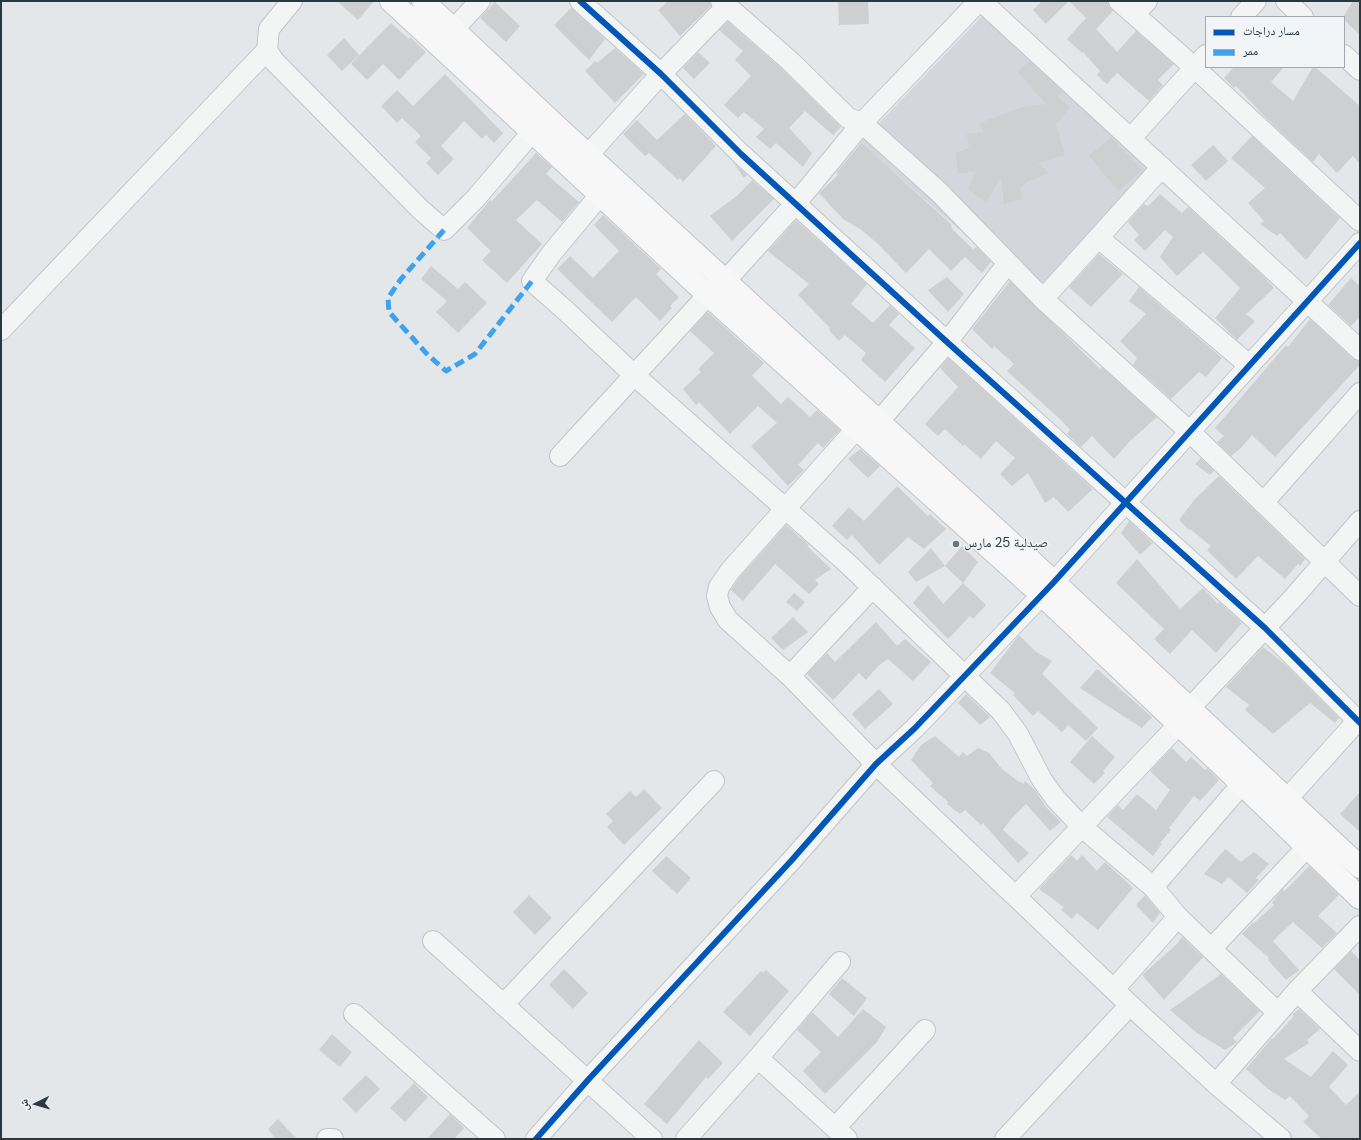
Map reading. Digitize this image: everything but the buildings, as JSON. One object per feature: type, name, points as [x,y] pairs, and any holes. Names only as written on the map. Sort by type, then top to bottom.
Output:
[{"type":"main road","points":[[391,1],[708,295],[867,429],[1048,588],[1184,717],[1287,799],[1360,867]]},
{"type":"main road","points":[[423,1],[588,155],[726,280],[867,429]]},
{"type":"main road","points":[[1184,717],[1242,784],[1308,846],[1360,898]]},
{"type":"street","points":[[1,330],[267,50],[269,30],[292,1]]},
{"type":"street","points":[[453,30],[480,1]]},
{"type":"street","points":[[580,1],[661,74],[741,154],[947,342],[1126,502],[1248,615],[1265,628],[1359,721],[1287,799]]},
{"type":"street","points":[[560,456],[708,295],[726,280],[796,203],[862,123],[980,1],[1131,138],[1360,350]]},
{"type":"street","points":[[1119,1],[1140,8],[1200,62],[1131,138]]},
{"type":"street","points":[[1242,16],[1256,1]]},
{"type":"street","points":[[1286,1],[1302,16]]},
{"type":"street","points":[[588,155],[724,4],[790,61],[848,118],[862,123],[939,192],[1043,299],[1189,431],[1360,596]]},
{"type":"street","points":[[267,50],[286,76],[420,209],[444,230],[476,198],[532,132]]},
{"type":"street","points":[[1345,56],[1360,70]]},
{"type":"street","points":[[1206,68],[1360,220]]},
{"type":"street","points":[[1043,299],[1162,167]]},
{"type":"street","points":[[600,195],[551,254],[532,282],[566,311],[634,375],[847,562],[1000,711],[1018,734],[1042,780],[1055,798],[1082,826],[1153,887],[1178,917],[1278,1012]]},
{"type":"street","points":[[1100,236],[1107,245],[1249,365]]},
{"type":"street","points":[[536,1139],[588,1080],[791,861],[876,764],[915,728],[965,677],[1048,588],[1360,243]]},
{"type":"street","points":[[1008,263],[947,342],[867,429],[786,509],[730,571],[719,587],[717,596],[720,607],[728,620],[790,676],[876,764],[1130,1005],[1216,1084],[1281,1139]]},
{"type":"street","points":[[1263,503],[1360,393]]},
{"type":"street","points":[[1016,896],[1184,717],[1360,522]]},
{"type":"street","points":[[790,676],[872,587]]},
{"type":"street","points":[[503,1005],[714,781]]},
{"type":"street","points":[[1153,887],[1242,784]]},
{"type":"street","points":[[1211,949],[1308,846]]},
{"type":"street","points":[[1114,989],[1178,917]]},
{"type":"street","points":[[1216,1084],[1297,991],[1360,926]]},
{"type":"street","points":[[433,941],[652,1139]]},
{"type":"street","points":[[686,1139],[840,962]]},
{"type":"street","points":[[1297,991],[1360,1051]]},
{"type":"street","points":[[1005,1139],[1130,1005]]},
{"type":"street","points":[[354,1014],[495,1139]]},
{"type":"street","points":[[758,1058],[841,1134],[925,1030]]},
{"type":"street","points":[[327,1139],[333,1139]]},
{"type":"shaded area","points":[[992,6],[1162,169],[1032,293],[860,143]]},
{"type":"marked path","points":[[444,230],[401,279],[388,298],[389,312],[427,354],[446,371],[475,354],[532,281]]},
{"type":"cycle path","points":[[580,1],[661,74],[741,154],[947,342],[1265,628],[1360,723]]},
{"type":"cycle path","points":[[536,1139],[588,1080],[791,861],[876,764],[915,728],[1054,582],[1360,243]]},
{"type":"place","name":"صيدلية 25 مارس","points":[[956,544]]}]
